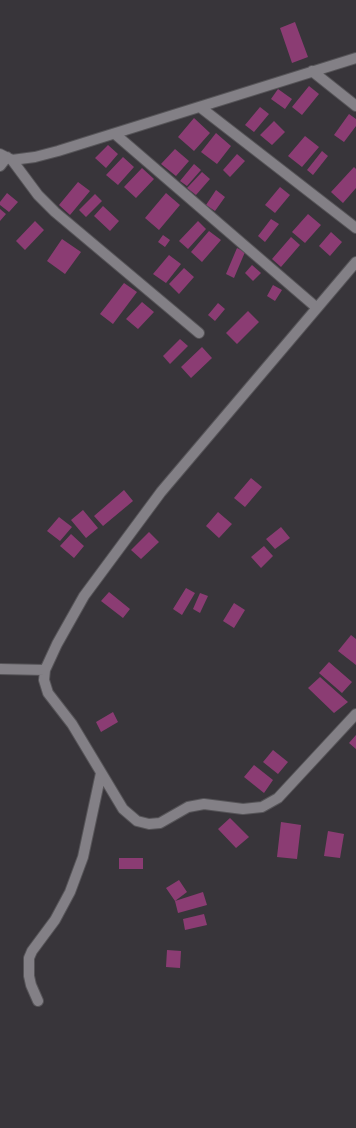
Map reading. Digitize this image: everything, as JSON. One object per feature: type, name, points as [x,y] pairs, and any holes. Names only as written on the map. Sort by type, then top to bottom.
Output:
[{"type":"street","points":[[6,157],[35,157],[58,151],[356,58]]},
{"type":"street","points":[[312,71],[356,106]]},
{"type":"street","points":[[200,107],[356,228]]},
{"type":"street","points":[[115,134],[317,308]]},
{"type":"street","points":[[0,166],[6,157]]},
{"type":"street","points":[[6,157],[38,195],[55,212],[199,333]]},
{"type":"street","points":[[356,262],[161,492],[84,596],[57,644],[45,670],[44,680],[48,693],[72,724],[123,809],[137,821],[149,824],[160,823],[188,807],[204,804],[243,808],[262,807],[278,798],[356,714]]},
{"type":"street","points":[[0,669],[45,670]]},
{"type":"street","points":[[38,1001],[29,976],[29,958],[32,951],[55,920],[70,892],[83,857],[101,773]]},
{"type":"building","points":[[295,22],[308,57],[292,63],[280,28]]},
{"type":"building","points":[[309,86],[319,94],[302,115],[292,107]]},
{"type":"building","points":[[278,89],[292,99],[285,109],[271,99]]},
{"type":"building","points":[[260,107],[269,114],[254,132],[245,125]]},
{"type":"building","points":[[349,114],[356,119],[356,126],[344,142],[334,135]]},
{"type":"building","points":[[194,118],[210,133],[194,151],[178,137]]},
{"type":"building","points":[[274,121],[285,132],[272,145],[260,135]]},
{"type":"building","points":[[216,133],[231,146],[217,164],[201,152]]},
{"type":"building","points":[[305,136],[319,147],[302,167],[288,156]]},
{"type":"building","points":[[108,145],[118,154],[106,168],[95,158]]},
{"type":"building","points":[[175,149],[189,161],[176,176],[161,164]]},
{"type":"building","points":[[322,151],[328,156],[313,175],[307,170]]},
{"type":"building","points":[[237,154],[245,161],[230,177],[223,170]]},
{"type":"building","points":[[123,157],[134,167],[118,185],[106,175]]},
{"type":"building","points":[[194,164],[201,170],[187,186],[180,181]]},
{"type":"building","points":[[354,167],[356,169],[356,188],[343,203],[331,192]]},
{"type":"building","points":[[142,168],[154,179],[136,198],[124,187]]},
{"type":"building","points":[[202,172],[210,179],[196,195],[187,188]]},
{"type":"building","points":[[78,182],[90,191],[70,215],[59,205]]},
{"type":"building","points":[[280,187],[290,195],[275,213],[265,205]]},
{"type":"building","points":[[216,190],[225,197],[215,211],[206,205]]},
{"type":"building","points":[[7,193],[18,202],[9,212],[0,205],[0,202]]},
{"type":"building","points":[[166,193],[180,205],[159,230],[145,218]]},
{"type":"building","points":[[95,194],[102,201],[86,217],[79,210]]},
{"type":"building","points":[[103,206],[119,221],[110,231],[94,216]]},
{"type":"building","points":[[0,209],[6,214],[0,221]]},
{"type":"building","points":[[308,214],[321,225],[305,243],[292,232]]},
{"type":"building","points":[[271,219],[279,224],[265,242],[258,236]]},
{"type":"building","points":[[35,221],[44,230],[25,250],[16,241]]},
{"type":"building","points":[[198,221],[206,229],[188,249],[179,241]]},
{"type":"building","points":[[209,231],[221,240],[202,262],[191,252]]},
{"type":"building","points":[[331,232],[342,242],[330,256],[319,246]]},
{"type":"building","points":[[163,235],[170,240],[165,247],[158,242]]},
{"type":"building","points":[[291,237],[300,245],[281,267],[272,259]]},
{"type":"building","points":[[62,239],[81,252],[65,274],[47,261]]},
{"type":"building","points":[[237,248],[245,252],[234,278],[226,274]]},
{"type":"building","points":[[169,255],[181,264],[166,283],[153,274]]},
{"type":"building","points":[[252,265],[261,273],[253,281],[245,273]]},
{"type":"building","points":[[184,268],[194,277],[179,294],[169,284]]},
{"type":"building","points":[[124,283],[137,292],[113,324],[100,314]]},
{"type":"building","points":[[273,285],[282,290],[275,301],[267,296]]},
{"type":"building","points":[[142,302],[154,312],[138,329],[126,319]]},
{"type":"building","points":[[218,303],[225,309],[215,321],[208,315]]},
{"type":"building","points":[[248,311],[259,322],[237,344],[226,333]]},
{"type":"building","points":[[180,339],[188,346],[170,364],[163,356]]},
{"type":"building","points":[[202,347],[212,358],[191,378],[181,367]]},
{"type":"building","points":[[251,478],[262,487],[245,507],[234,498]]},
{"type":"building","points":[[124,490],[133,501],[103,526],[94,516]]},
{"type":"building","points":[[83,510],[98,528],[86,538],[71,520]]},
{"type":"building","points":[[218,512],[232,524],[219,538],[206,526]]},
{"type":"building","points":[[59,517],[72,527],[60,541],[47,531]]},
{"type":"building","points":[[281,527],[290,538],[275,549],[266,539]]},
{"type":"building","points":[[149,532],[159,542],[141,559],[131,550]]},
{"type":"building","points":[[71,534],[84,546],[74,558],[60,546]]},
{"type":"building","points":[[264,546],[273,556],[261,568],[251,557]]},
{"type":"building","points":[[186,588],[195,593],[182,615],[173,609]]},
{"type":"building","points":[[109,592],[130,609],[123,618],[101,601]]},
{"type":"building","points":[[200,593],[208,596],[200,613],[193,609]]},
{"type":"building","points":[[234,603],[245,610],[234,628],[223,621]]},
{"type":"building","points":[[351,635],[356,639],[356,665],[338,651]]},
{"type":"building","points":[[329,662],[352,682],[342,693],[319,673]]},
{"type":"building","points":[[320,677],[348,702],[334,713],[308,688]]},
{"type":"building","points":[[113,712],[118,722],[101,732],[96,722]]},
{"type":"building","points":[[356,735],[356,749],[349,743]]},
{"type":"building","points":[[273,750],[288,762],[278,774],[263,762]]},
{"type":"building","points":[[254,765],[273,780],[264,793],[244,777]]},
{"type":"building","points":[[230,818],[249,837],[236,848],[218,829]]},
{"type":"building","points":[[281,822],[301,825],[297,859],[277,857]]},
{"type":"building","points":[[328,831],[344,834],[340,858],[324,856]]},
{"type":"building","points":[[119,858],[143,858],[143,869],[119,869]]},
{"type":"building","points":[[179,880],[187,892],[175,901],[166,888]]},
{"type":"building","points":[[203,892],[207,905],[178,913],[175,901]]},
{"type":"building","points":[[204,914],[207,925],[185,930],[183,919]]},
{"type":"building","points":[[167,950],[181,951],[180,968],[166,967]]}]
